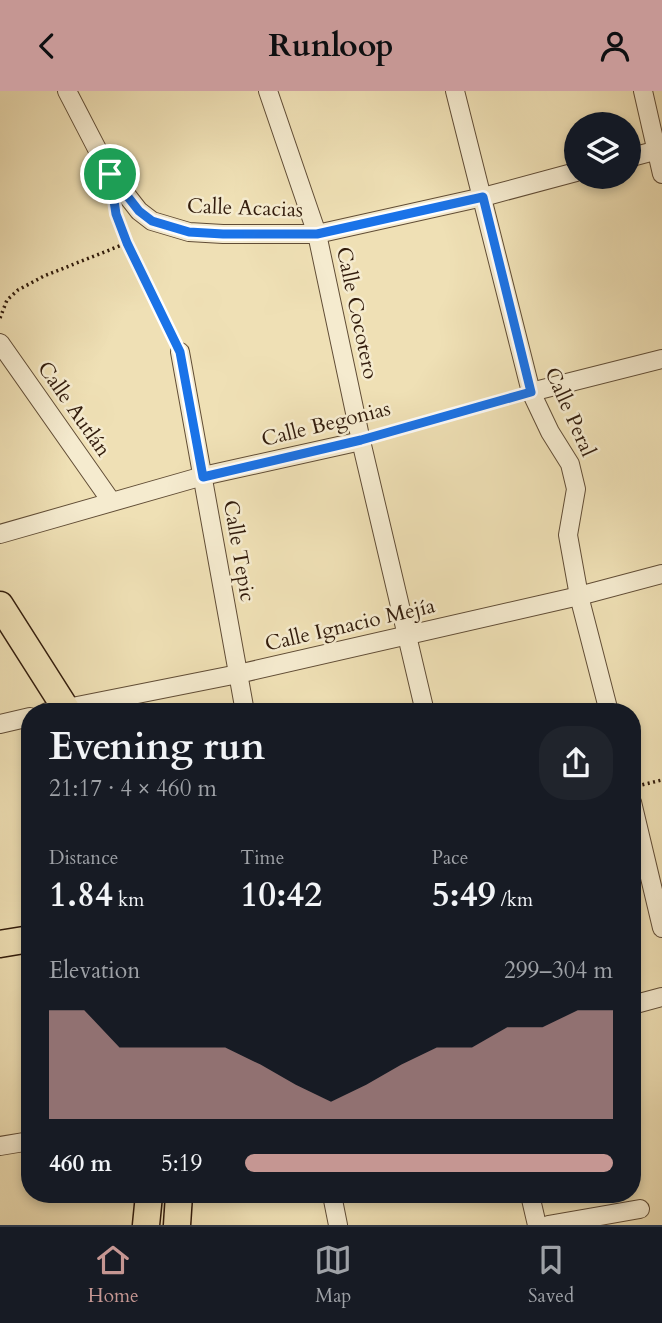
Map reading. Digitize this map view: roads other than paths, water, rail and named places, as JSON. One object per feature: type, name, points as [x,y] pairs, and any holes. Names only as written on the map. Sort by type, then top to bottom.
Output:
[{"type":"main road","points":[[0,605],[55,703]]},
{"type":"main road","points":[[0,944],[21,940]]},
{"type":"main road","points":[[146,1225],[148,1203]]},
{"type":"main road","points":[[177,1225],[178,1203]]},
{"type":"street","name":"Calle Acacias","points":[[67,91],[110,174],[139,211],[152,221],[189,232],[317,234],[483,197],[564,175]]},
{"type":"street","name":"Calle Cocotero","points":[[268,91],[317,234],[361,440],[423,703]]},
{"type":"street","name":"Calle Peral","points":[[455,91],[531,392],[570,464],[576,489],[568,535],[579,596],[607,703]]},
{"type":"street","points":[[643,91],[659,150],[662,174]]},
{"type":"street","points":[[641,155],[659,150]]},
{"type":"street","name":"Calle Autlán","points":[[0,343],[111,502]]},
{"type":"street","name":"Calle Tepic","points":[[180,352],[243,703]]},
{"type":"street","points":[[531,392],[662,359]]},
{"type":"street","name":"Calle Begonias","points":[[0,534],[203,477],[361,440]]},
{"type":"street","name":"Calle Ignacio Mejía","points":[[98,703],[579,596],[662,574]]},
{"type":"street","points":[[0,724],[21,719]]},
{"type":"street","points":[[641,840],[662,928]]},
{"type":"street","points":[[641,1003],[662,997]]},
{"type":"street","points":[[0,1146],[21,1142]]},
{"type":"street","points":[[334,1203],[338,1225]]},
{"type":"street","points":[[532,1203],[537,1225]]},
{"type":"street","points":[[548,1225],[640,1209]]}]
